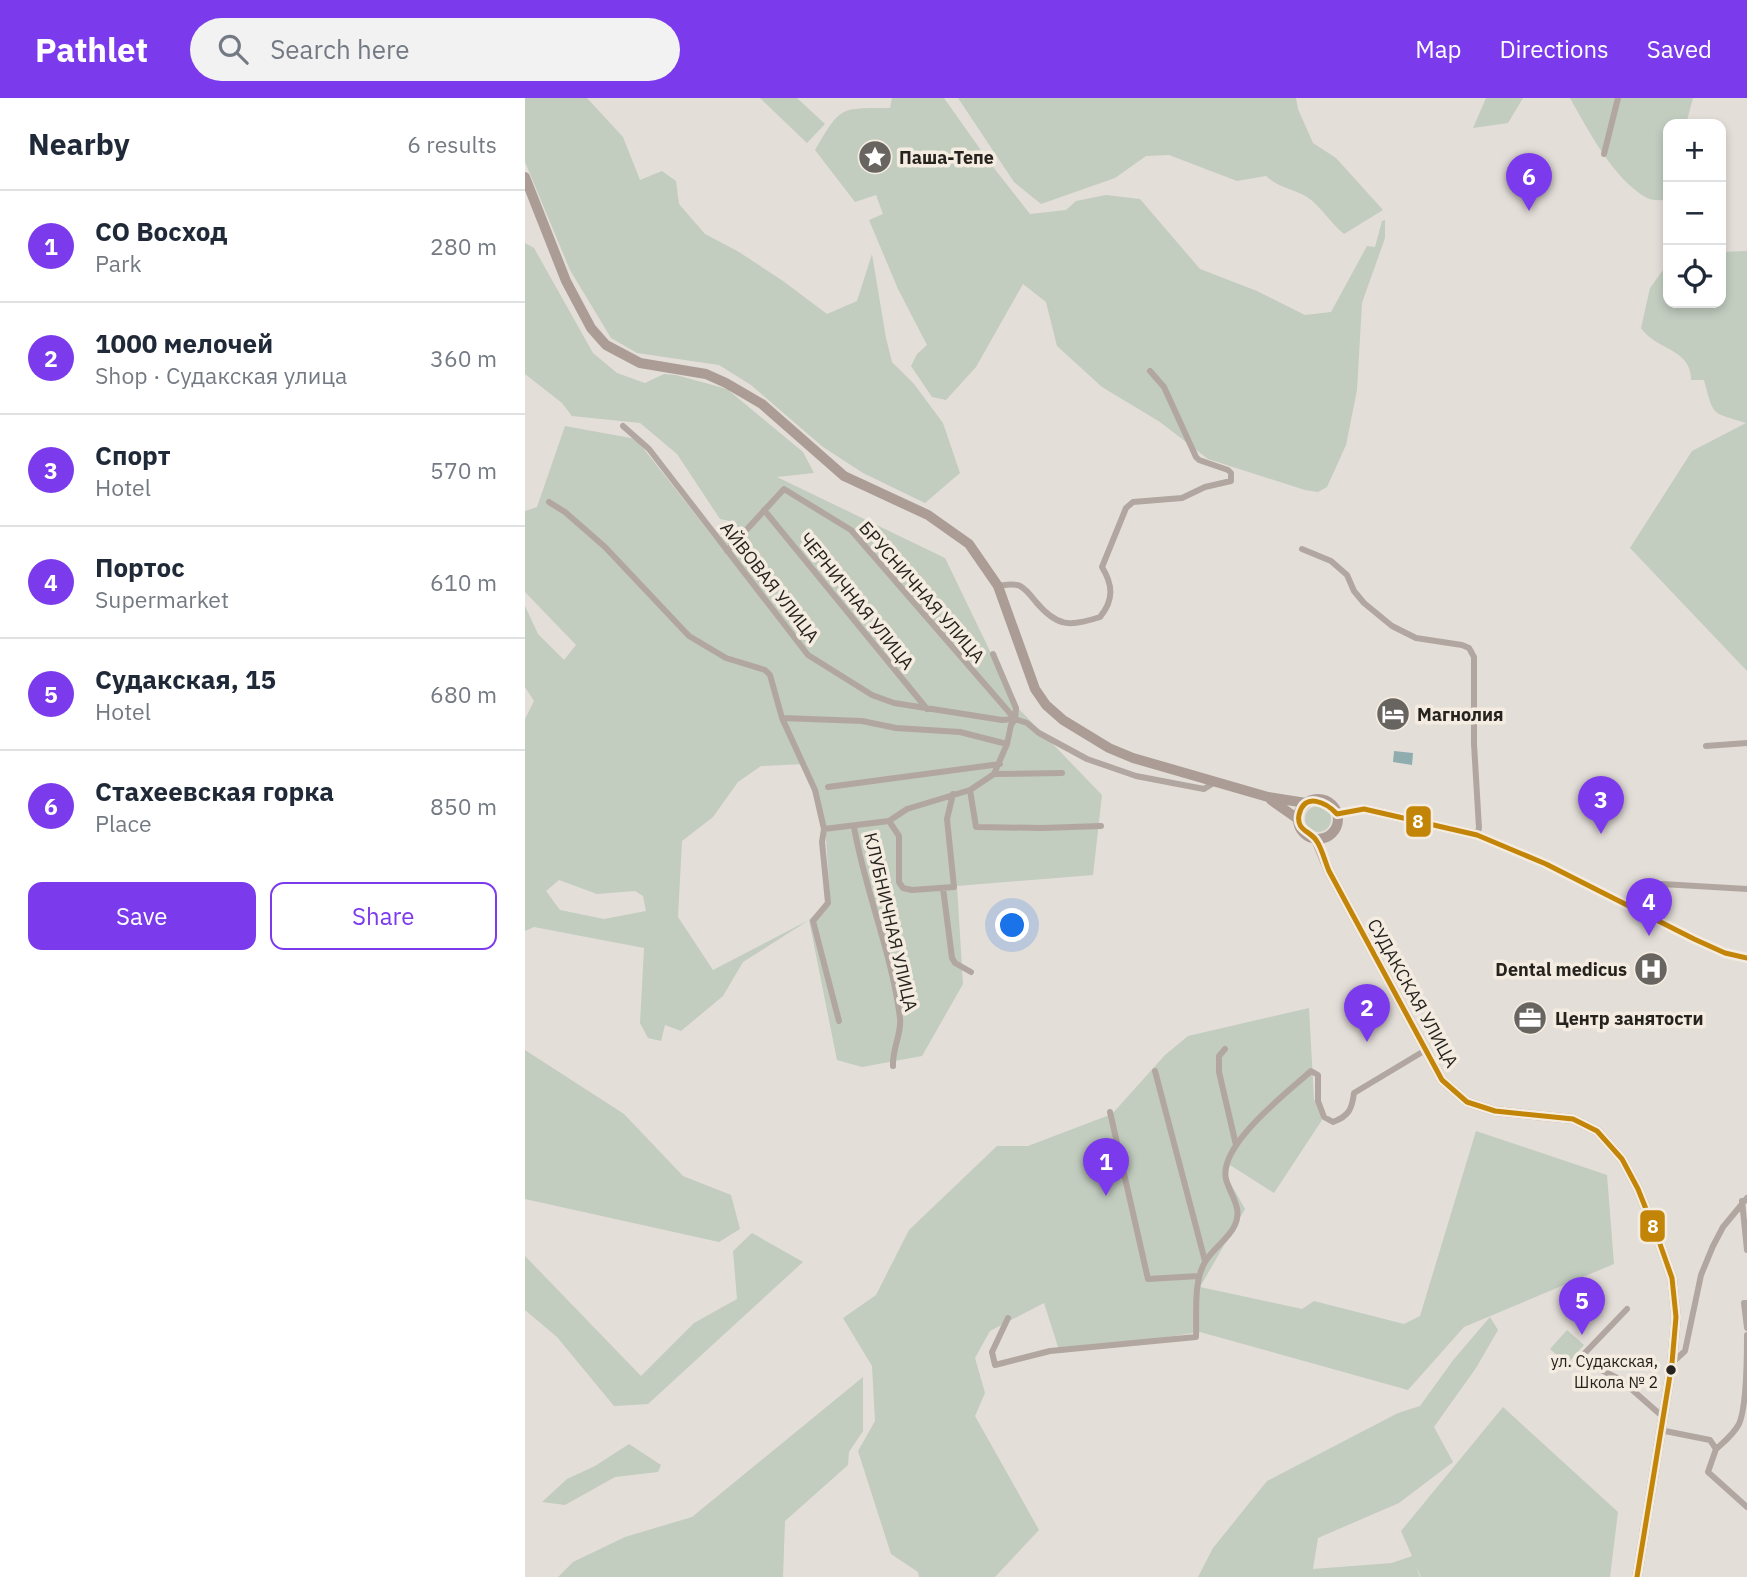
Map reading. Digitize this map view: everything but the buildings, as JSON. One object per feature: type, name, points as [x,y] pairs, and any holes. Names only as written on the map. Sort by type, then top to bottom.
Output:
[{"type":"main road","points":[[525,177],[566,281],[591,328],[605,345],[640,363],[706,374],[762,404],[843,477],[928,515],[951,529],[969,544],[998,586],[1035,689],[1046,705],[1063,720],[1109,748],[1156,766],[1268,797],[1306,803],[1318,799],[1330,803],[1337,814],[1337,827],[1328,836],[1316,839],[1307,836],[1300,829],[1300,810],[1306,803]]},
{"type":"main road","points":[[1268,797],[1298,819]]},
{"type":"main road","points":[[1337,814],[1364,809],[1477,835],[1546,864],[1725,953],[1747,958]]},
{"type":"main road","name":"СУДАКСКАЯ УЛИЦА","points":[[1316,839],[1329,871],[1442,1080],[1467,1102],[1495,1111],[1573,1119],[1597,1131],[1622,1159],[1638,1189],[1672,1278],[1676,1317],[1672,1363],[1637,1577]]},
{"type":"street","points":[[1604,154],[1618,98]]},
{"type":"street","points":[[998,586],[1020,586],[1048,617],[1064,624],[1100,617],[1111,598],[1109,579],[1102,567],[1126,508],[1133,502],[1182,498],[1205,486],[1227,484],[1231,481],[1228,470],[1196,457],[1164,387],[1150,371]]},
{"type":"street","name":"АЙВОВАЯ УЛИЦА","points":[[623,426],[649,449],[808,655],[872,695],[894,704],[1002,720],[1015,719]]},
{"type":"street","name":"БРУСНИЧНАЯ УЛИЦА","points":[[764,510],[784,489],[851,530],[1015,719]]},
{"type":"street","points":[[549,502],[565,512],[605,547],[689,636],[726,657],[765,670],[770,675],[782,718],[814,790],[824,829],[822,842],[828,904],[813,920],[839,1021]]},
{"type":"street","points":[[727,551],[764,510]]},
{"type":"street","name":"ЧЕРНИЧНАЯ УЛИЦА","points":[[764,510],[927,709]]},
{"type":"street","points":[[1302,549],[1331,561],[1347,575],[1354,591],[1364,603],[1392,626],[1416,638],[1461,645],[1472,652],[1479,828],[1477,835]]},
{"type":"street","points":[[824,829],[889,821],[907,809],[970,790],[994,774],[1007,744],[1016,708],[993,654]]},
{"type":"street","points":[[782,718],[862,721],[895,728],[960,732],[1007,744]]},
{"type":"street","points":[[1015,719],[1027,723],[1039,733],[1087,759],[1136,776],[1204,789],[1217,781]]},
{"type":"street","points":[[1706,746],[1747,743]]},
{"type":"street","points":[[828,787],[1000,764]]},
{"type":"street","points":[[994,774],[1062,773]]},
{"type":"street","points":[[970,790],[976,827],[1101,826]]},
{"type":"street","points":[[889,821],[899,836],[899,882],[903,888],[912,890],[954,887],[947,819],[953,794]]},
{"type":"street","name":"КЛУБНИЧНАЯ УЛИЦА","points":[[854,827],[860,863],[892,976],[901,1021],[893,1054],[894,1066]]},
{"type":"street","points":[[1662,922],[1662,884],[1747,889]]},
{"type":"street","points":[[943,888],[952,958],[955,963],[971,972]]},
{"type":"street","points":[[1225,1049],[1219,1056],[1220,1072],[1236,1145]]},
{"type":"street","points":[[1008,1318],[992,1352],[995,1365],[1050,1351],[1196,1337],[1199,1276],[1205,1261],[1235,1226],[1239,1213],[1225,1176],[1236,1145],[1251,1126],[1311,1071],[1318,1075],[1318,1101],[1324,1117],[1333,1122],[1344,1118],[1352,1109],[1354,1093],[1424,1051]]},
{"type":"street","points":[[1155,1071],[1205,1261]]},
{"type":"street","points":[[1110,1112],[1148,1279],[1199,1276]]},
{"type":"street","points":[[1672,1363],[1685,1351],[1701,1275],[1723,1227],[1744,1200]]},
{"type":"street","points":[[1744,1200],[1747,1250]]},
{"type":"street","points":[[1747,1303],[1744,1303],[1747,1328]]},
{"type":"street","points":[[1627,1309],[1582,1360],[1621,1380],[1662,1416]]},
{"type":"street","points":[[1747,1335],[1747,1373],[1740,1422],[1731,1437],[1716,1449],[1708,1472],[1747,1507]]},
{"type":"street","points":[[1660,1430],[1710,1440],[1716,1449]]},
{"type":"shaded area","points":[[525,98],[587,98],[623,137],[640,180],[662,171],[676,181],[679,204],[705,234],[739,252],[827,314],[857,301],[872,254],[892,362],[914,384],[943,423],[960,473],[925,503],[863,473],[823,447],[751,385],[719,365],[637,353],[611,338],[570,270],[525,162]]},
{"type":"shaded area","points":[[760,98],[797,98],[825,124],[807,143]]},
{"type":"shaded area","points":[[892,98],[944,98],[1030,214],[1066,210],[1076,201],[1106,195],[1140,199],[1200,269],[1257,291],[1305,315],[1331,312],[1367,246],[1375,247],[1382,221],[1385,220],[1385,238],[1362,303],[1357,390],[1346,445],[1327,487],[1318,492],[1305,490],[1208,459],[1160,422],[1102,387],[1057,346],[1046,302],[1023,284],[976,367],[946,400],[932,397],[911,366],[917,354],[927,345],[898,289],[869,220],[883,214],[876,195],[855,202],[815,150],[843,112],[860,108],[890,108]]},
{"type":"shaded area","points":[[958,98],[1296,98],[1313,143],[1336,158],[1383,210],[1344,234],[1312,201],[1266,176],[1237,181],[1169,155],[1146,156],[1115,178],[1041,204],[1014,182]]},
{"type":"shaded area","points":[[1486,98],[1523,98],[1508,123],[1473,128]]},
{"type":"shaded area","points":[[1570,98],[1693,98],[1687,119],[1663,119],[1663,200],[1647,198],[1635,190],[1613,167]]},
{"type":"shaded area","points":[[525,243],[534,248],[593,353],[617,373],[645,383],[664,374],[676,375],[727,389],[803,452],[814,473],[777,477],[945,558],[1017,707],[1102,795],[1093,875],[957,886],[963,984],[922,1056],[862,1067],[837,1060],[809,920],[743,962],[723,996],[681,1031],[665,1025],[661,1041],[648,1038],[640,1023],[644,948],[534,927],[525,931],[525,719],[534,701],[525,687],[525,606],[538,634],[564,660],[576,645],[525,592],[525,511],[537,507],[565,426],[636,439],[717,542],[735,522],[720,519],[677,454],[640,423],[572,416],[562,403],[525,374]],"holes":[[[806,764],[825,822],[830,900],[809,920],[713,970],[678,917],[682,841],[713,817],[738,782],[761,766]],[[559,880],[597,894],[635,891],[643,896],[646,911],[604,919],[560,910],[546,891]]]},
{"type":"shaded area","points":[[1747,251],[1747,671],[1630,548],[1692,451],[1746,423],[1716,411],[1712,407],[1704,380],[1691,380],[1686,362],[1641,328],[1650,288],[1663,270],[1663,308],[1726,308],[1726,252]]},
{"type":"shaded area","points":[[1318,806],[1327,810],[1331,819],[1327,828],[1318,832],[1309,828],[1305,819],[1309,810]]},
{"type":"shaded area","points":[[1309,1008],[1314,1099],[1322,1120],[1274,1193],[1230,1165],[1227,1177],[1245,1209],[1200,1287],[1302,1309],[1314,1301],[1404,1324],[1420,1316],[1476,1131],[1607,1175],[1614,1264],[1464,1327],[1408,1390],[1200,1332],[1060,1353],[1044,1303],[990,1331],[975,1358],[985,1393],[975,1416],[1039,1530],[995,1577],[919,1577],[918,1572],[891,1554],[858,1451],[875,1421],[872,1366],[843,1318],[876,1295],[909,1230],[997,1146],[1028,1146],[1112,1114],[1165,1055],[1188,1036]]},
{"type":"shaded area","points":[[525,1050],[624,1114],[683,1176],[731,1195],[740,1229],[719,1242],[525,1199]]},
{"type":"shaded area","points":[[752,1233],[803,1262],[648,1404],[614,1406],[557,1337],[525,1310],[525,1256],[641,1376],[694,1323],[737,1299],[733,1251]]},
{"type":"shaded area","points":[[1490,1317],[1498,1330],[1476,1368],[1434,1427],[1453,1462],[1399,1503],[1318,1538],[1313,1569],[1392,1563],[1412,1556],[1401,1531],[1503,1407],[1618,1512],[1610,1577],[1421,1577],[1416,1566],[1420,1577],[1198,1577],[1213,1548],[1267,1481],[1398,1413],[1420,1406],[1454,1359]]},
{"type":"shaded area","points":[[1567,1330],[1584,1345],[1567,1364],[1550,1349]]},
{"type":"shaded area","points":[[863,1377],[863,1431],[849,1452],[848,1465],[785,1521],[783,1577],[558,1577],[573,1562],[625,1537],[692,1517]]},
{"type":"shaded area","points":[[629,1444],[661,1465],[658,1472],[615,1477],[565,1505],[542,1502],[567,1479],[595,1466]]},
{"type":"water","points":[[1394,751],[1413,753],[1412,765],[1393,762]]},
{"type":"transit line","name":"8","points":[[1637,1577],[1672,1363],[1676,1317],[1672,1278],[1638,1189],[1622,1159],[1597,1131],[1573,1119],[1495,1111],[1467,1102],[1442,1080],[1329,871],[1318,843],[1304,830],[1299,815],[1306,803],[1316,801],[1337,814],[1364,809],[1477,835],[1546,864],[1694,939],[1725,953],[1747,958]]},
{"type":"place","name":"Паша-Тепе","points":[[875,157]]},
{"type":"place","name":"Стахеевская горка","points":[[1529,211]]},
{"type":"place","name":"Магнолия","points":[[1393,714]]},
{"type":"place","name":"Спорт","points":[[1601,834]]},
{"type":"place","name":"Портос","points":[[1649,936]]},
{"type":"place","name":"Dental medicus","points":[[1651,969]]},
{"type":"place","name":"Центр занятости","points":[[1530,1018]]},
{"type":"place","name":"1000 мелочей","points":[[1367,1042]]},
{"type":"place","name":"СО Восход","points":[[1106,1196]]},
{"type":"place","name":"Судакская, 15","points":[[1582,1335]]},
{"type":"place","name":"ул. Судакская, Школа № 2","points":[[1671,1370]]}]
